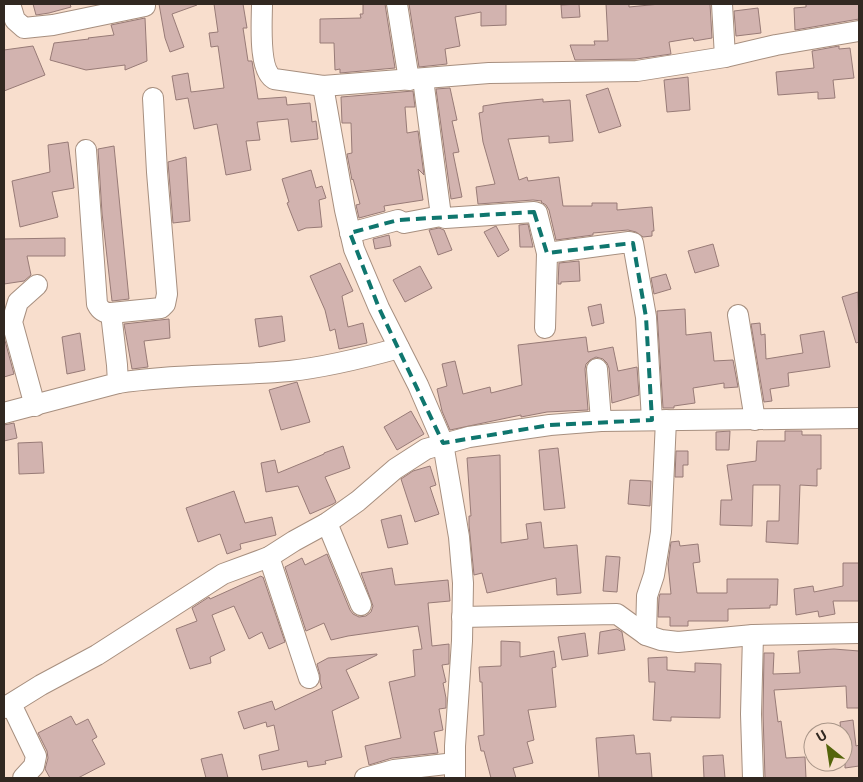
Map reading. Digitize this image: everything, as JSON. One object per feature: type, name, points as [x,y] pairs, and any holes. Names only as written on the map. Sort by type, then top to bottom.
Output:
[{"type":"street","points":[[10,4],[15,20],[24,28],[53,25],[145,6]]},
{"type":"street","points":[[262,4],[263,59],[267,73],[274,79],[324,86],[489,73],[637,71],[725,57],[776,45],[859,31]]},
{"type":"street","points":[[397,4],[416,79],[441,216]]},
{"type":"street","points":[[722,4],[725,57]]},
{"type":"street","points":[[324,86],[350,232],[357,257],[418,385],[443,444],[459,537],[463,583],[455,771],[394,770],[364,778]]},
{"type":"street","points":[[86,150],[97,304],[105,313],[161,308],[165,304],[167,294],[153,98]]},
{"type":"street","points":[[350,232],[398,220],[404,223],[441,216],[445,218],[537,213],[546,253],[545,328]]},
{"type":"street","points":[[546,253],[633,243],[646,317],[659,420],[661,532],[654,575],[647,596],[646,635]]},
{"type":"street","points":[[35,406],[12,322],[18,302],[37,285]]},
{"type":"street","points":[[111,313],[118,366],[118,383]]},
{"type":"street","points":[[738,315],[755,420]]},
{"type":"street","points":[[4,413],[118,383],[178,376],[289,371],[356,360],[399,348]]},
{"type":"street","points":[[597,369],[601,421]]},
{"type":"street","points":[[23,778],[34,766],[36,756],[7,706],[41,685],[97,655],[223,574],[269,557],[327,523],[358,501],[395,469],[426,449],[469,437],[550,425],[601,421],[859,418]]},
{"type":"street","points":[[327,523],[362,605]]},
{"type":"street","points":[[269,557],[309,678]]},
{"type":"street","points":[[462,617],[618,614],[646,635],[661,640],[678,642],[753,635],[859,633]]},
{"type":"street","points":[[753,635],[751,714],[753,778]]},
{"type":"highlighted area","points":[[534,212],[547,253],[633,243],[646,317],[652,420],[550,425],[443,443],[379,308],[350,233],[398,220]]},
{"type":"building","points":[[33,4],[70,4],[71,7],[36,15]]},
{"type":"building","points":[[159,4],[197,5],[172,14],[184,47],[170,52],[165,38]]},
{"type":"building","points":[[214,4],[243,4],[247,28],[243,28],[248,61],[252,61],[258,99],[286,97],[287,105],[310,103],[312,122],[316,121],[318,139],[291,142],[288,119],[257,122],[260,140],[246,141],[251,170],[226,175],[217,124],[194,129],[188,98],[176,100],[172,76],[188,73],[191,92],[224,88],[218,46],[211,47],[209,33],[218,32]]},
{"type":"building","points":[[363,4],[385,4],[395,68],[340,73],[340,69],[335,70],[334,43],[320,43],[320,19],[361,18],[360,14],[363,14]]},
{"type":"building","points":[[409,4],[506,4],[506,25],[481,26],[481,12],[455,17],[460,46],[445,49],[447,64],[419,67]]},
{"type":"building","points":[[579,4],[580,17],[562,18],[561,5]]},
{"type":"building","points":[[606,4],[629,4],[629,7],[660,4],[710,4],[712,38],[694,41],[693,38],[669,42],[671,54],[636,59],[575,60],[570,45],[595,45],[594,41],[608,41]]},
{"type":"building","points":[[806,4],[859,4],[859,19],[795,30],[794,8],[806,7]]},
{"type":"building","points":[[758,8],[761,33],[736,36],[734,11]]},
{"type":"building","points":[[145,18],[147,61],[125,70],[125,65],[86,70],[50,60],[54,43],[114,35],[111,25]]},
{"type":"building","points":[[33,46],[45,75],[4,91],[4,50]]},
{"type":"building","points":[[839,46],[839,49],[850,48],[854,78],[833,80],[835,98],[818,99],[818,92],[778,95],[776,72],[814,68],[812,51]]},
{"type":"building","points":[[688,77],[690,110],[667,112],[664,80]]},
{"type":"building","points":[[450,88],[457,120],[452,121],[459,152],[453,153],[462,197],[451,199],[436,89]]},
{"type":"building","points":[[608,88],[621,126],[599,133],[586,95]]},
{"type":"building","points":[[413,91],[415,107],[405,107],[407,133],[418,131],[424,175],[418,169],[423,200],[384,206],[385,211],[359,218],[356,205],[360,204],[352,180],[347,154],[352,153],[351,123],[342,123],[341,97]]},
{"type":"building","points":[[543,99],[543,102],[570,100],[573,141],[549,143],[549,136],[508,139],[519,180],[527,177],[528,181],[559,177],[563,206],[592,206],[592,203],[617,203],[617,210],[652,207],[654,231],[652,231],[652,236],[643,237],[636,232],[628,230],[593,233],[593,235],[556,240],[549,210],[542,201],[478,204],[476,187],[495,184],[483,142],[479,113],[483,112],[483,106]]},
{"type":"building","points":[[68,142],[74,188],[52,192],[58,217],[20,227],[12,181],[50,172],[48,145]]},
{"type":"building","points":[[114,146],[129,299],[112,301],[102,213],[98,149]]},
{"type":"building","points":[[186,157],[190,221],[173,223],[168,162]]},
{"type":"building","points":[[311,170],[316,188],[322,186],[326,198],[319,200],[322,227],[306,228],[298,231],[287,203],[289,202],[282,179]]},
{"type":"building","points":[[528,224],[533,247],[520,247],[519,225]]},
{"type":"building","points":[[496,226],[509,250],[498,257],[484,232]]},
{"type":"building","points":[[439,228],[444,230],[452,250],[438,255],[429,230]]},
{"type":"building","points":[[389,235],[391,246],[375,249],[373,239]]},
{"type":"building","points":[[65,238],[65,256],[27,256],[31,275],[24,281],[4,284],[4,239]]},
{"type":"building","points":[[713,244],[719,266],[695,273],[688,251]]},
{"type":"building","points":[[579,261],[580,281],[561,282],[561,284],[558,284],[559,263]]},
{"type":"building","points":[[340,263],[353,291],[342,296],[348,327],[363,323],[367,343],[339,349],[335,329],[330,331],[325,310],[310,276]]},
{"type":"building","points":[[420,266],[432,288],[405,302],[393,280]]},
{"type":"building","points":[[666,274],[671,289],[654,294],[651,278]]},
{"type":"building","points":[[858,292],[859,342],[856,343],[842,297]]},
{"type":"building","points":[[601,304],[604,323],[592,326],[588,307]]},
{"type":"building","points":[[685,309],[686,335],[711,332],[714,361],[733,360],[738,387],[724,388],[724,383],[693,388],[695,403],[674,406],[674,408],[663,408],[657,311]]},
{"type":"building","points":[[282,316],[285,341],[259,347],[255,319]]},
{"type":"building","points":[[169,319],[170,338],[144,341],[148,367],[132,369],[124,324]]},
{"type":"building","points":[[760,323],[761,335],[765,334],[766,359],[803,353],[800,335],[824,331],[830,367],[788,373],[789,386],[770,389],[772,401],[764,402],[751,324]]},
{"type":"building","points":[[80,333],[85,370],[67,374],[62,337]]},
{"type":"building","points":[[4,337],[14,374],[4,377]]},
{"type":"building","points":[[586,337],[588,352],[613,347],[618,371],[637,367],[639,395],[612,403],[609,368],[603,359],[596,357],[586,364],[585,369],[588,410],[547,412],[521,417],[521,415],[450,430],[442,411],[437,389],[447,386],[442,364],[455,361],[463,394],[490,387],[491,393],[522,385],[518,345]]},
{"type":"building","points":[[297,382],[310,422],[281,430],[269,390]]},
{"type":"building","points":[[411,411],[424,434],[397,450],[384,427]]},
{"type":"building","points":[[14,423],[17,438],[4,441],[4,425]]},
{"type":"building","points":[[730,431],[729,450],[716,450],[716,432]]},
{"type":"building","points":[[785,431],[802,431],[802,435],[821,435],[821,469],[817,469],[817,486],[800,485],[798,544],[766,542],[767,521],[779,521],[780,485],[753,485],[752,526],[720,525],[721,500],[732,500],[727,465],[756,461],[757,441],[785,441]]},
{"type":"building","points":[[42,442],[44,473],[19,474],[18,443]]},
{"type":"building","points":[[343,446],[350,468],[325,477],[336,502],[333,504],[310,514],[298,486],[266,492],[261,463],[275,460],[278,473]]},
{"type":"building","points":[[558,448],[565,508],[544,510],[539,450]]},
{"type":"building","points":[[676,451],[688,451],[688,465],[683,465],[683,477],[675,477]]},
{"type":"building","points":[[500,455],[501,543],[528,539],[526,524],[541,522],[544,548],[577,545],[581,593],[557,595],[556,578],[487,593],[482,573],[474,575],[469,525],[469,516],[471,516],[467,458]]},
{"type":"building","points":[[430,466],[436,485],[430,487],[439,514],[415,522],[401,479],[413,471]]},
{"type":"building","points":[[630,480],[651,481],[650,506],[628,504]]},
{"type":"building","points":[[234,491],[245,523],[272,517],[276,535],[240,544],[241,549],[227,554],[220,534],[198,542],[186,508]]},
{"type":"building","points":[[401,515],[408,544],[388,548],[381,520]]},
{"type":"building","points":[[679,541],[680,546],[698,544],[700,562],[693,563],[697,593],[727,593],[727,579],[778,579],[777,605],[770,605],[770,608],[728,609],[728,621],[688,621],[688,626],[670,626],[670,617],[658,617],[659,598],[660,594],[671,594],[668,564],[671,542]]},
{"type":"building","points":[[327,554],[350,610],[359,617],[366,616],[371,612],[373,606],[361,573],[392,568],[395,585],[448,580],[450,601],[428,603],[432,646],[449,644],[449,664],[442,665],[446,682],[443,683],[446,708],[439,709],[443,730],[434,732],[438,753],[392,758],[369,765],[365,746],[401,738],[389,682],[415,676],[413,650],[422,649],[418,626],[331,640],[324,623],[306,631],[285,567],[302,558],[305,565]]},
{"type":"building","points":[[606,556],[620,557],[617,592],[603,591]]},
{"type":"building","points":[[843,563],[859,563],[859,601],[833,601],[835,614],[819,617],[818,611],[796,615],[794,589],[813,586],[814,592],[843,586]]},
{"type":"building","points":[[261,576],[263,577],[285,642],[269,649],[262,632],[249,639],[234,606],[212,615],[225,650],[210,657],[211,663],[190,669],[176,629],[197,621],[192,608],[209,597],[210,599]]},
{"type":"building","points":[[617,629],[622,632],[625,650],[598,654],[600,632]]},
{"type":"building","points":[[585,633],[588,656],[562,660],[558,637]]},
{"type":"building","points":[[501,641],[520,642],[520,657],[554,651],[556,667],[552,668],[556,707],[528,710],[534,740],[527,742],[533,763],[513,768],[516,778],[491,778],[484,751],[481,751],[478,736],[484,735],[482,682],[480,682],[479,667],[501,666]]},
{"type":"building","points":[[834,649],[859,651],[859,708],[847,708],[846,686],[774,690],[778,722],[781,721],[786,758],[803,757],[803,772],[806,772],[806,778],[765,778],[764,653],[774,653],[773,674],[800,673],[798,651]]},
{"type":"building","points":[[377,654],[346,670],[359,698],[332,711],[342,757],[325,761],[326,764],[308,767],[307,761],[262,770],[259,755],[279,750],[274,725],[267,727],[266,722],[244,729],[238,712],[272,701],[275,710],[322,688],[317,664],[328,658]]},
{"type":"building","points":[[667,657],[667,670],[695,672],[695,663],[721,664],[720,718],[671,717],[671,721],[653,720],[655,682],[649,682],[648,658]]},
{"type":"building","points":[[71,716],[76,725],[88,719],[97,737],[92,740],[105,764],[78,778],[50,778],[45,769],[48,758],[47,751],[38,733]]},
{"type":"building","points":[[853,720],[856,746],[859,745],[859,766],[853,767],[853,722],[840,722]]},
{"type":"building","points":[[634,735],[636,754],[650,753],[652,778],[599,778],[596,738]]},
{"type":"building","points":[[222,754],[228,778],[206,778],[201,759]]},
{"type":"building","points":[[723,755],[725,778],[704,778],[703,756]]}]
